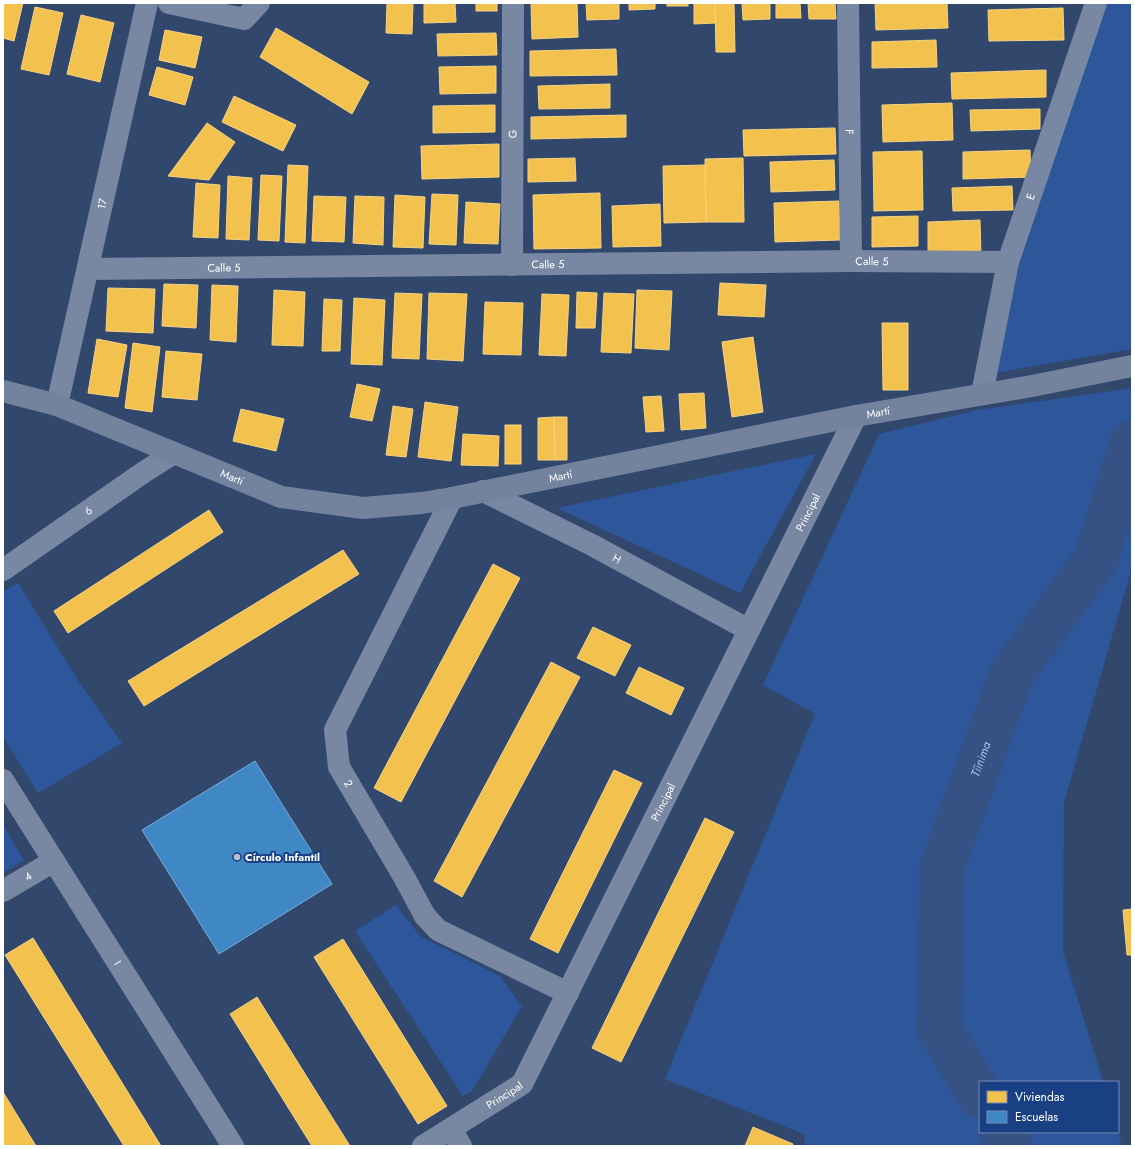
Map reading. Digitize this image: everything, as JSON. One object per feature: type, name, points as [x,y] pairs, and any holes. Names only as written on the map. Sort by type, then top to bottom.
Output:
[{"type":"street","name":"17","points":[[57,405],[147,3]]},
{"type":"street","points":[[169,3],[244,19],[259,3]]},
{"type":"street","name":"G","points":[[512,265],[513,3]]},
{"type":"street","name":"F","points":[[848,3],[851,261]]},
{"type":"street","name":"E","points":[[982,394],[1008,262],[1096,3]]},
{"type":"street","name":"Calle 5","points":[[88,269],[851,261],[1008,262]]},
{"type":"street","name":"Martí","points":[[3,391],[57,405],[282,497],[363,508],[422,503],[452,498],[856,416],[1032,386],[1132,366]]},
{"type":"street","name":"Principal","points":[[423,1146],[456,1137],[522,1084],[856,416]]},
{"type":"street","name":"6","points":[[3,570],[144,472],[174,453]]},
{"type":"street","name":"H","points":[[483,491],[592,546],[749,630]]},
{"type":"street","name":"2","points":[[452,498],[335,730],[339,767],[425,916],[438,930],[568,993]]},
{"type":"street","name":"I","points":[[3,780],[233,1146]]},
{"type":"street","name":"4","points":[[3,891],[54,861]]},
{"type":"shaded area","points":[[1096,3],[1132,3],[1132,349],[989,374],[1004,278]]},
{"type":"shaded area","points":[[1132,388],[1132,567],[1064,803],[1063,951],[1103,1081],[979,1081],[979,1133],[1118,1133],[1122,1146],[805,1146],[804,1134],[665,1079],[815,714],[763,685],[879,434],[977,410]]},
{"type":"shaded area","points":[[816,454],[740,593],[557,508]]},
{"type":"shaded area","points":[[18,583],[79,682],[122,743],[38,793],[3,737],[3,592]]},
{"type":"shaded area","points":[[3,825],[24,860],[3,873]]},
{"type":"shaded area","points":[[396,905],[420,936],[500,976],[522,1006],[472,1091],[463,1096],[355,931]]},
{"type":"building: Viviendas","points":[[3,3],[23,3],[14,41],[3,38]]},
{"type":"building: Viviendas","points":[[387,3],[413,3],[412,34],[386,33]]},
{"type":"building: Viviendas","points":[[424,3],[455,3],[456,22],[424,23]]},
{"type":"building: Viviendas","points":[[476,3],[497,3],[497,11],[476,11]]},
{"type":"building: Viviendas","points":[[531,3],[577,3],[578,37],[532,39]]},
{"type":"building: Viviendas","points":[[586,3],[619,3],[619,19],[587,20]]},
{"type":"building: Viviendas","points":[[629,3],[655,3],[655,9],[629,10]]},
{"type":"building: Viviendas","points":[[667,3],[688,3],[688,6],[667,6]]},
{"type":"building: Viviendas","points":[[694,3],[715,3],[716,23],[694,24]]},
{"type":"building: Viviendas","points":[[715,3],[734,3],[735,52],[716,52]]},
{"type":"building: Viviendas","points":[[742,3],[770,3],[770,19],[743,20]]},
{"type":"building: Viviendas","points":[[776,3],[800,3],[801,18],[776,18]]},
{"type":"building: Viviendas","points":[[808,3],[835,3],[836,19],[809,19]]},
{"type":"building: Viviendas","points":[[875,3],[947,3],[948,28],[876,30]]},
{"type":"building: Viviendas","points":[[35,7],[63,13],[49,75],[21,69]]},
{"type":"building: Viviendas","points":[[1063,8],[1064,40],[989,41],[988,10]]},
{"type":"building: Viviendas","points":[[81,15],[114,23],[100,82],[67,74]]},
{"type":"building: Viviendas","points":[[276,28],[369,82],[352,114],[260,57]]},
{"type":"building: Viviendas","points":[[165,30],[202,37],[195,68],[159,60]]},
{"type":"building: Viviendas","points":[[496,33],[497,55],[438,56],[437,34]]},
{"type":"building: Viviendas","points":[[936,40],[937,67],[872,68],[872,42]]},
{"type":"building: Viviendas","points":[[616,49],[617,75],[530,76],[530,51]]},
{"type":"building: Viviendas","points":[[496,66],[496,93],[440,94],[439,67]]},
{"type":"building: Viviendas","points":[[157,67],[193,77],[185,105],[149,95]]},
{"type":"building: Viviendas","points":[[1046,70],[1046,97],[952,99],[951,73]]},
{"type":"building: Viviendas","points":[[610,84],[610,108],[539,109],[538,86]]},
{"type":"building: Viviendas","points":[[234,96],[296,125],[283,151],[222,122]]},
{"type":"building: Viviendas","points":[[952,103],[953,140],[883,142],[882,105]]},
{"type":"building: Viviendas","points":[[495,105],[495,132],[433,133],[433,106]]},
{"type":"building: Viviendas","points":[[1040,109],[1040,129],[971,131],[970,110]]},
{"type":"building: Viviendas","points":[[626,115],[626,137],[531,139],[531,117]]},
{"type":"building: Viviendas","points":[[207,123],[235,142],[209,180],[168,176]]},
{"type":"building: Viviendas","points":[[835,128],[836,154],[744,156],[743,130]]},
{"type":"building: Viviendas","points":[[499,144],[499,177],[422,179],[421,146]]},
{"type":"building: Viviendas","points":[[1030,150],[1031,177],[963,179],[963,152]]},
{"type":"building: Viviendas","points":[[922,151],[923,210],[874,211],[873,152]]},
{"type":"building: Viviendas","points":[[575,158],[576,181],[528,182],[528,159]]},
{"type":"building: Viviendas","points":[[743,158],[744,222],[706,222],[705,159]]},
{"type":"building: Viviendas","points":[[834,160],[835,190],[771,192],[770,162]]},
{"type":"building: Viviendas","points":[[288,165],[308,166],[305,243],[285,242]]},
{"type":"building: Viviendas","points":[[705,165],[706,222],[664,223],[663,166]]},
{"type":"building: Viviendas","points":[[261,175],[282,176],[279,241],[258,240]]},
{"type":"building: Viviendas","points":[[228,176],[252,178],[249,240],[226,239]]},
{"type":"building: Viviendas","points":[[196,183],[220,185],[218,238],[193,237]]},
{"type":"building: Viviendas","points":[[1012,186],[1013,210],[953,211],[952,188]]},
{"type":"building: Viviendas","points":[[600,193],[601,248],[534,249],[533,195]]},
{"type":"building: Viviendas","points":[[432,194],[458,195],[456,245],[429,244]]},
{"type":"building: Viviendas","points":[[395,195],[425,197],[423,248],[393,247]]},
{"type":"building: Viviendas","points":[[314,196],[346,197],[344,242],[312,241]]},
{"type":"building: Viviendas","points":[[355,196],[384,197],[383,245],[353,243]]},
{"type":"building: Viviendas","points":[[839,201],[840,240],[775,242],[774,203]]},
{"type":"building: Viviendas","points":[[466,202],[500,204],[498,244],[464,243]]},
{"type":"building: Viviendas","points":[[660,204],[661,246],[613,247],[612,206]]},
{"type":"building: Viviendas","points":[[918,216],[918,246],[872,247],[872,217]]},
{"type":"building: Viviendas","points":[[980,220],[981,256],[928,257],[928,222]]},
{"type":"building: Viviendas","points":[[720,283],[766,285],[764,317],[718,315]]},
{"type":"building: Viviendas","points":[[164,284],[198,285],[196,328],[162,326]]},
{"type":"building: Viviendas","points":[[212,285],[238,286],[236,342],[210,340]]},
{"type":"building: Viviendas","points":[[108,288],[155,289],[153,333],[106,331]]},
{"type":"building: Viviendas","points":[[274,290],[305,292],[303,346],[272,345]]},
{"type":"building: Viviendas","points":[[637,290],[672,291],[669,350],[635,348]]},
{"type":"building: Viviendas","points":[[577,292],[597,293],[595,328],[576,328]]},
{"type":"building: Viviendas","points":[[395,293],[422,294],[419,359],[392,358]]},
{"type":"building: Viviendas","points":[[429,293],[467,294],[463,361],[427,359]]},
{"type":"building: Viviendas","points":[[604,293],[634,294],[631,353],[601,352]]},
{"type":"building: Viviendas","points":[[542,294],[569,295],[566,356],[539,355]]},
{"type":"building: Viviendas","points":[[354,298],[385,300],[382,365],[351,364]]},
{"type":"building: Viviendas","points":[[324,299],[342,300],[340,351],[322,351]]},
{"type":"building: Viviendas","points":[[485,302],[523,303],[521,355],[483,354]]},
{"type":"building: Viviendas","points":[[882,323],[908,323],[908,390],[883,390]]},
{"type":"building: Viviendas","points":[[753,337],[763,412],[732,417],[722,342]]},
{"type":"building: Viviendas","points":[[97,339],[127,345],[118,397],[88,393]]},
{"type":"building: Viviendas","points":[[133,343],[160,347],[152,412],[125,408]]},
{"type":"building: Viviendas","points":[[166,351],[202,354],[197,400],[162,397]]},
{"type":"building: Viviendas","points":[[357,384],[380,389],[372,421],[350,417]]},
{"type":"building: Viviendas","points":[[704,393],[706,428],[681,430],[679,394]]},
{"type":"building: Viviendas","points":[[661,396],[664,431],[646,432],[643,397]]},
{"type":"building: Viviendas","points":[[425,402],[458,407],[451,461],[418,457]]},
{"type":"building: Viviendas","points":[[393,406],[413,409],[406,457],[386,455]]},
{"type":"building: Viviendas","points":[[241,409],[284,419],[276,451],[233,441]]},
{"type":"building: Viviendas","points":[[554,417],[555,460],[538,460],[538,418]]},
{"type":"building: Viviendas","points":[[554,417],[567,417],[567,460],[555,460]]},
{"type":"building: Viviendas","points":[[505,425],[521,425],[521,464],[505,464]]},
{"type":"building: Viviendas","points":[[463,434],[499,436],[498,466],[461,465]]},
{"type":"building: Viviendas","points":[[209,510],[223,532],[68,633],[54,611]]},
{"type":"building: Viviendas","points":[[343,550],[359,574],[144,706],[128,681]]},
{"type":"building: Viviendas","points":[[493,564],[520,578],[401,802],[374,788]]},
{"type":"building: Viviendas","points":[[593,627],[631,645],[615,676],[577,658]]},
{"type":"building: Viviendas","points":[[551,662],[580,677],[462,897],[434,881]]},
{"type":"building: Viviendas","points":[[639,667],[684,688],[671,715],[626,693]]},
{"type":"building: Viviendas","points":[[614,770],[642,783],[558,953],[530,939]]},
{"type":"building: Viviendas","points":[[705,818],[734,832],[621,1062],[592,1048]]},
{"type":"building: Viviendas","points":[[1132,909],[1132,955],[1127,955],[1123,910]]},
{"type":"building: Viviendas","points":[[33,938],[161,1146],[124,1146],[5,955]]},
{"type":"building: Viviendas","points":[[343,939],[447,1106],[418,1124],[314,957]]},
{"type":"building: Viviendas","points":[[257,997],[350,1146],[312,1146],[230,1014]]},
{"type":"building: Viviendas","points":[[3,1092],[36,1146],[3,1146]]},
{"type":"building: Viviendas","points":[[753,1127],[793,1144],[792,1146],[745,1146]]},
{"type":"building: Escuelas","name":"Círculo Infantil","points":[[255,761],[332,884],[219,954],[142,830]]},
{"type":"waterway","name":"Tíinima","points":[[979,1094],[939,1028],[942,867],[1012,673],[1096,559],[1132,443]]},
{"type":"waterway","name":"Tíinima","points":[[1003,1133],[1010,1146]]},
{"type":"place","name":"Círculo Infantil","points":[[237,857]]}]
